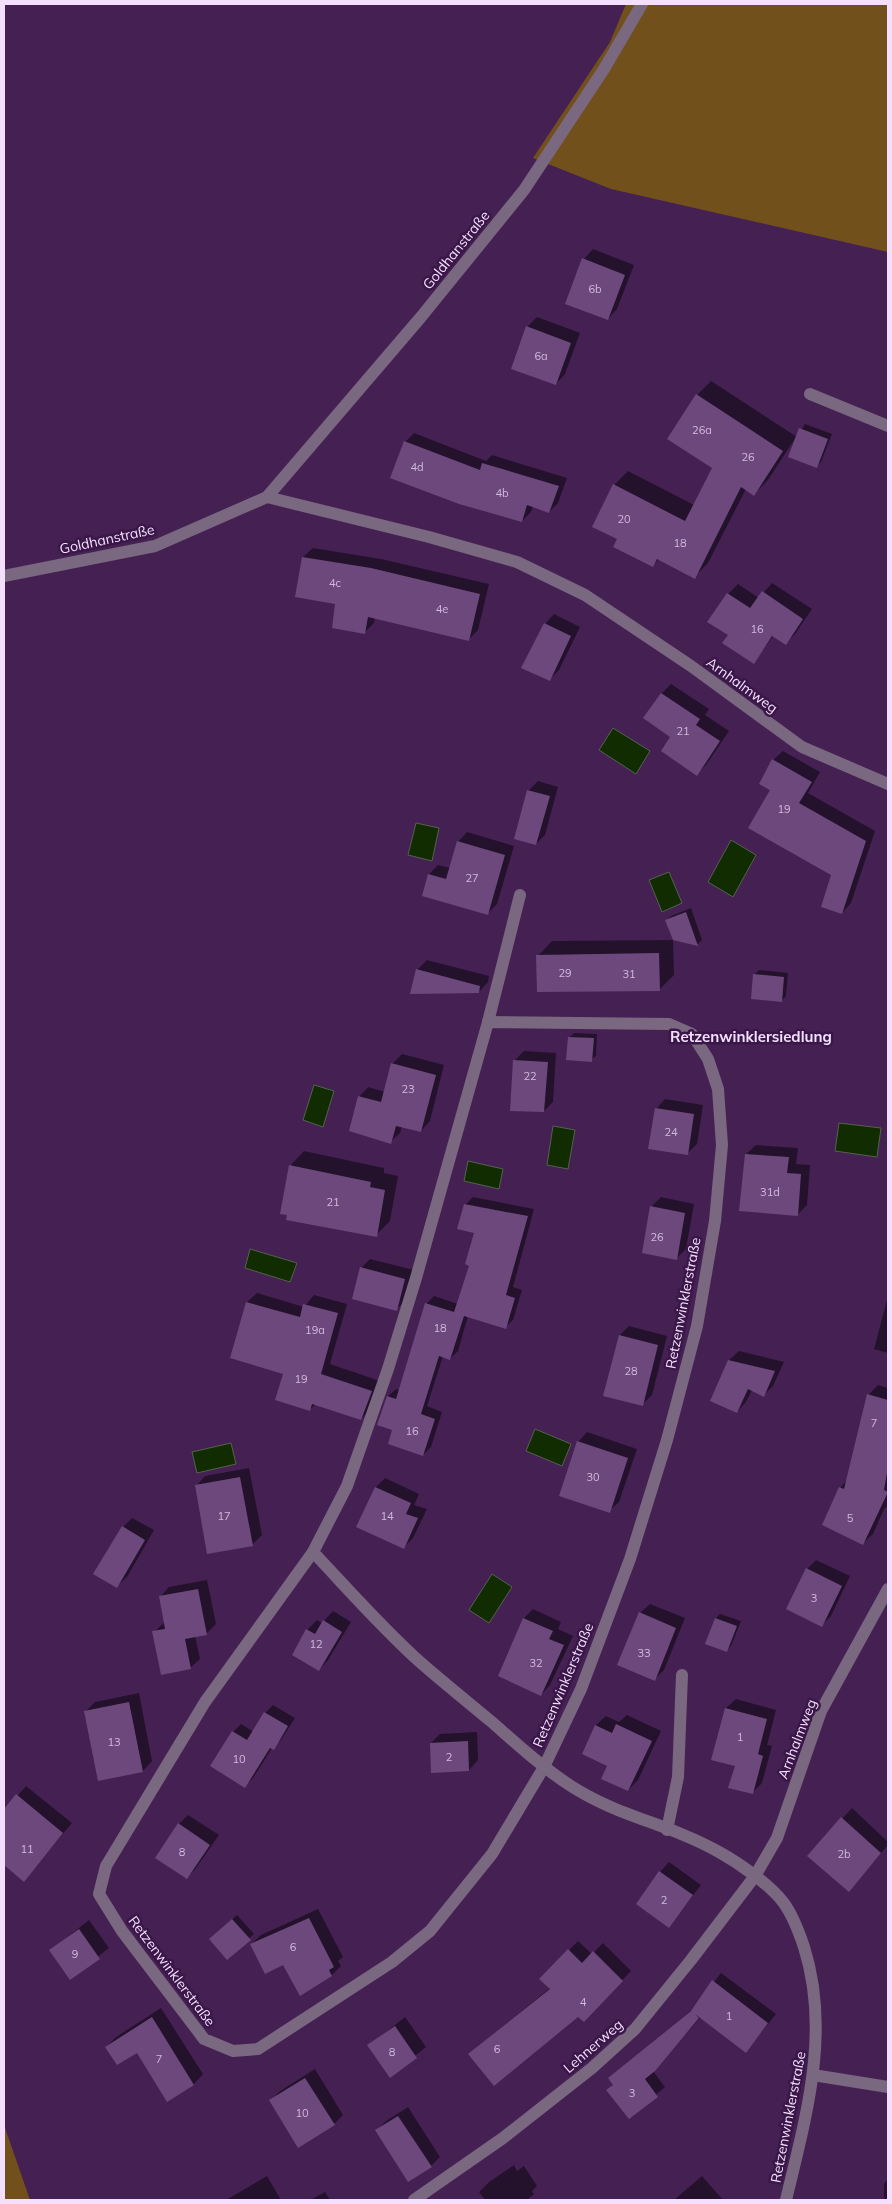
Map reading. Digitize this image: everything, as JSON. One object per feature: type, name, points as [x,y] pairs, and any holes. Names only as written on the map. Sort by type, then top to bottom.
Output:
[{"type":"street","name":"Goldhanstraße","points":[[4,576],[155,546],[267,497],[421,317],[524,190],[604,69],[642,4]]},
{"type":"street","points":[[810,394],[888,426]]},
{"type":"street","name":"Arnhalmweg","points":[[267,497],[429,537],[517,562],[585,595],[691,666],[802,747],[888,784]]},
{"type":"street","name":"Retzenwinklerstraße","points":[[488,1022],[669,1024],[692,1034],[708,1059],[718,1089],[722,1145],[715,1221],[697,1326],[667,1440],[630,1559],[581,1689],[544,1767],[492,1854],[430,1931],[392,1962],[258,2049],[233,2051],[204,2039],[122,1931],[99,1894],[106,1866],[205,1702],[313,1552],[347,1486],[388,1369],[488,1022],[520,894]]},
{"type":"street","name":"Retzenwinklerstraße","points":[[313,1552],[420,1662],[544,1767],[571,1786],[636,1819],[720,1852],[755,1876],[783,1902],[798,1928],[810,1966],[816,2003],[818,2038],[813,2075],[786,2200]]},
{"type":"street","name":"Arnhalmweg","points":[[755,1876],[776,1838],[821,1711],[888,1589]]},
{"type":"street","points":[[667,1830],[678,1777],[682,1675]]},
{"type":"street","name":"Lehnerweg","points":[[414,2200],[503,2138],[592,2068],[636,2030],[755,1876]]},
{"type":"street","points":[[813,2075],[888,2087]]},
{"type":"shaded area","points":[[626,4],[888,4],[888,252],[611,189],[533,158],[610,42]]},
{"type":"shaded area","points":[[613,728],[650,751],[636,774],[599,750]]},
{"type":"shaded area","points":[[416,823],[439,828],[432,861],[408,855]]},
{"type":"shaded area","points":[[731,840],[756,855],[733,897],[708,882]]},
{"type":"shaded area","points":[[669,872],[682,903],[662,912],[649,880]]},
{"type":"shaded area","points":[[314,1085],[334,1091],[323,1127],[303,1120]]},
{"type":"shaded area","points":[[839,1123],[881,1128],[877,1157],[835,1151]]},
{"type":"shaded area","points":[[553,1126],[575,1130],[568,1169],[547,1165]]},
{"type":"shaded area","points":[[468,1161],[503,1169],[499,1189],[464,1181]]},
{"type":"shaded area","points":[[250,1249],[297,1263],[290,1282],[245,1268]]},
{"type":"shaded area","points":[[535,1429],[571,1444],[562,1466],[526,1451]]},
{"type":"shaded area","points":[[231,1443],[236,1464],[197,1473],[192,1452]]},
{"type":"shaded area","points":[[492,1574],[512,1587],[489,1623],[469,1610]]},
{"type":"shaded area","points":[[4,2125],[30,2200],[4,2200]]},
{"type":"building","points":[[582,258],[625,275],[608,320],[565,304]]},
{"type":"building","points":[[526,326],[571,343],[556,385],[511,369]]},
{"type":"building","points":[[696,394],[783,451],[754,496],[741,487],[695,579],[657,559],[653,567],[613,547],[617,539],[592,527],[613,484],[685,521],[712,468],[667,439]]},
{"type":"building","points":[[799,428],[828,439],[817,468],[788,457]]},
{"type":"building","points":[[404,441],[480,470],[482,463],[559,486],[549,513],[527,505],[522,522],[459,504],[390,478]]},
{"type":"building","points":[[302,557],[371,568],[480,594],[469,641],[368,617],[365,634],[332,628],[335,604],[295,597]]},
{"type":"building","points":[[762,591],[803,619],[786,645],[772,636],[754,664],[722,643],[728,635],[707,622],[727,593],[750,608]]},
{"type":"building","points":[[544,623],[571,636],[550,681],[521,668]]},
{"type":"building","points":[[661,693],[700,719],[696,725],[720,741],[697,776],[661,751],[670,737],[643,718]]},
{"type":"building","points":[[772,759],[812,782],[799,803],[866,841],[842,914],[821,907],[831,875],[748,828],[770,790],[759,784]]},
{"type":"building","points":[[527,790],[550,796],[536,845],[514,839]]},
{"type":"building","points":[[457,841],[505,855],[488,915],[422,896],[428,874],[446,879]]},
{"type":"building","points":[[686,912],[698,946],[673,940],[665,920]]},
{"type":"building","points":[[659,953],[660,991],[537,992],[536,955]]},
{"type":"building","points":[[416,969],[480,986],[479,993],[410,994]]},
{"type":"building","points":[[753,974],[784,977],[782,1002],[751,999]]},
{"type":"building","points":[[568,1037],[594,1038],[592,1062],[566,1060]]},
{"type":"building","points":[[513,1060],[548,1062],[544,1112],[510,1111]]},
{"type":"building","points":[[391,1063],[436,1075],[421,1132],[396,1126],[391,1144],[349,1131],[358,1096],[381,1102]]},
{"type":"building","points":[[655,1108],[694,1114],[688,1155],[648,1149]]},
{"type":"building","points":[[745,1154],[789,1157],[787,1173],[801,1174],[798,1216],[739,1211]]},
{"type":"building","points":[[289,1165],[371,1182],[370,1187],[385,1190],[377,1237],[286,1220],[287,1215],[280,1214]]},
{"type":"building","points":[[464,1204],[528,1216],[506,1295],[515,1298],[506,1329],[464,1316],[450,1360],[439,1356],[421,1414],[435,1419],[423,1456],[388,1444],[392,1430],[377,1425],[387,1396],[396,1399],[425,1303],[454,1312],[469,1266],[465,1264],[474,1233],[457,1229]]},
{"type":"building","points":[[650,1206],[685,1213],[677,1260],[642,1253]]},
{"type":"building","points":[[360,1267],[405,1279],[397,1311],[352,1299]]},
{"type":"building","points":[[246,1302],[300,1317],[303,1304],[338,1313],[321,1374],[372,1391],[361,1420],[312,1404],[310,1411],[275,1400],[283,1374],[230,1358]]},
{"type":"building","points":[[619,1335],[658,1345],[643,1406],[603,1396]]},
{"type":"building","points":[[728,1360],[775,1371],[764,1397],[748,1389],[737,1413],[710,1401]]},
{"type":"building","points":[[867,1394],[888,1400],[888,1467],[884,1490],[888,1492],[863,1545],[822,1525],[839,1487],[844,1489]]},
{"type":"building","points":[[577,1441],[628,1458],[610,1513],[559,1496]]},
{"type":"building","points":[[240,1477],[253,1546],[207,1554],[195,1485]]},
{"type":"building","points":[[375,1487],[411,1503],[406,1514],[418,1518],[404,1549],[356,1527]]},
{"type":"building","points":[[122,1526],[145,1540],[117,1588],[93,1574]]},
{"type":"building","points":[[806,1568],[842,1586],[822,1627],[786,1609]]},
{"type":"building","points":[[198,1589],[207,1635],[185,1639],[191,1669],[161,1675],[152,1631],[165,1629],[159,1596]]},
{"type":"building","points":[[639,1612],[676,1628],[655,1681],[617,1665]]},
{"type":"building","points":[[523,1618],[553,1631],[549,1639],[564,1645],[541,1696],[498,1676]]},
{"type":"building","points":[[715,1618],[737,1626],[727,1652],[705,1644]]},
{"type":"building","points":[[323,1620],[342,1632],[319,1671],[292,1655],[306,1629],[315,1634]]},
{"type":"building","points":[[129,1702],[143,1772],[98,1781],[84,1711]]},
{"type":"building","points":[[725,1708],[767,1719],[758,1754],[763,1756],[753,1794],[728,1788],[735,1766],[711,1760]]},
{"type":"building","points":[[264,1712],[288,1726],[274,1750],[270,1748],[245,1788],[210,1766],[232,1731],[247,1740]]},
{"type":"building","points":[[616,1724],[652,1741],[628,1791],[601,1779],[607,1766],[582,1754],[595,1725],[612,1733]]},
{"type":"building","points":[[468,1741],[469,1771],[431,1773],[430,1743]]},
{"type":"building","points":[[16,1794],[63,1833],[24,1882],[4,1865],[4,1809]]},
{"type":"building","points":[[841,1817],[881,1853],[849,1892],[807,1856]]},
{"type":"building","points":[[178,1823],[210,1845],[187,1879],[155,1858]]},
{"type":"building","points":[[659,1871],[693,1895],[669,1928],[636,1904]]},
{"type":"building","points":[[309,1918],[334,1967],[329,1970],[332,1976],[300,1996],[283,1965],[265,1974],[250,1944]]},
{"type":"building","points":[[232,1919],[251,1940],[227,1960],[209,1939]]},
{"type":"building","points":[[79,1929],[100,1959],[70,1980],[49,1950]]},
{"type":"building","points":[[568,1949],[582,1963],[593,1951],[623,1981],[584,2022],[578,2017],[494,2086],[468,2054],[550,1989],[539,1979]]},
{"type":"building","points":[[712,1980],[768,2023],[746,2053],[695,2014],[699,2018],[655,2071],[645,2079],[658,2097],[629,2119],[606,2090],[613,2085],[608,2078],[691,2011]]},
{"type":"building","points":[[152,2017],[194,2085],[167,2102],[137,2053],[117,2065],[105,2047]]},
{"type":"building","points":[[395,2026],[417,2058],[390,2078],[367,2045]]},
{"type":"building","points":[[305,2078],[335,2125],[298,2148],[269,2100]]},
{"type":"building","points":[[398,2116],[432,2167],[408,2182],[375,2130]]},
{"type":"district","name":"Retzenwinklersiedlung","points":[[751,1037]]}]
